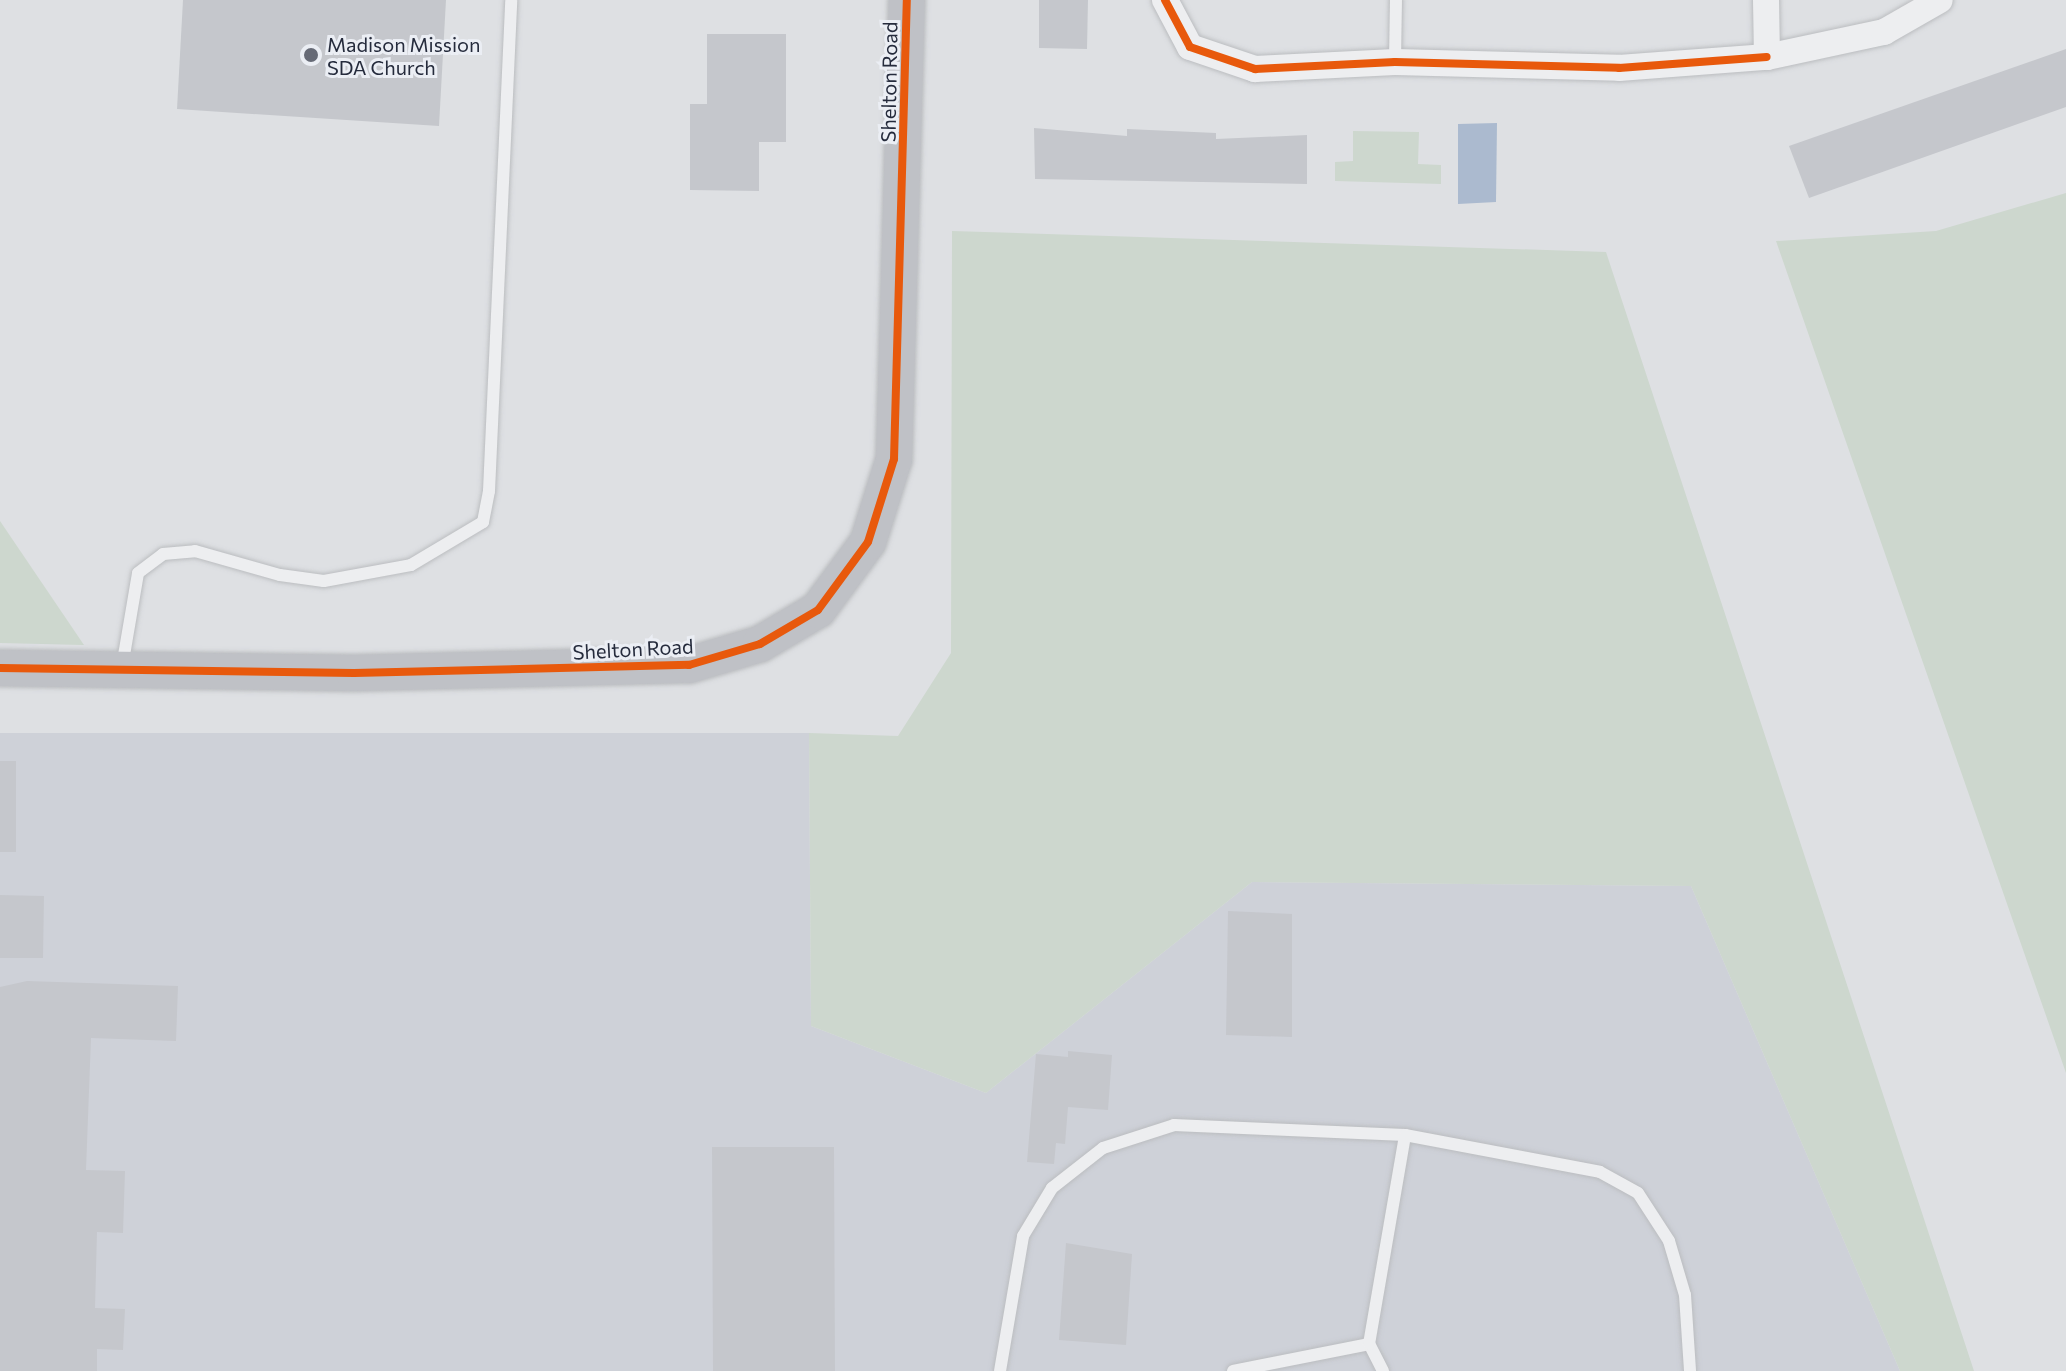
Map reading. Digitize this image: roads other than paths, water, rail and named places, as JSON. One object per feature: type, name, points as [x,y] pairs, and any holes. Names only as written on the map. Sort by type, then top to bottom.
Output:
[{"type":"street","name":"Shelton Road","points":[[0,668],[354,673],[689,665],[760,644],[818,610],[868,542],[894,459],[907,0]]},
{"type":"street","points":[[1165,0],[1190,47],[1255,69],[1395,62],[1619,68],[1767,57],[1884,32],[1940,0]]},
{"type":"street","points":[[1766,0],[1767,57]]},
{"type":"lane","points":[[121,670],[127,616],[138,573],[163,554],[195,551],[240,559],[280,575],[324,581],[411,565],[483,522],[489,491],[511,0]]},
{"type":"lane","points":[[1395,62],[1396,0]]},
{"type":"lane","points":[[1000,1371],[1023,1236],[1052,1188],[1103,1148],[1174,1125],[1405,1135],[1600,1172],[1638,1193],[1669,1241],[1685,1295],[1690,1371]]},
{"type":"lane","points":[[1383,1371],[1369,1344],[1405,1135]]},
{"type":"lane","points":[[1233,1371],[1369,1344]]},
{"type":"water","points":[[1497,123],[1496,202],[1458,204],[1458,124]]},
{"type":"place","name":"Madison Mission SDA Church","points":[[311,55]]}]
